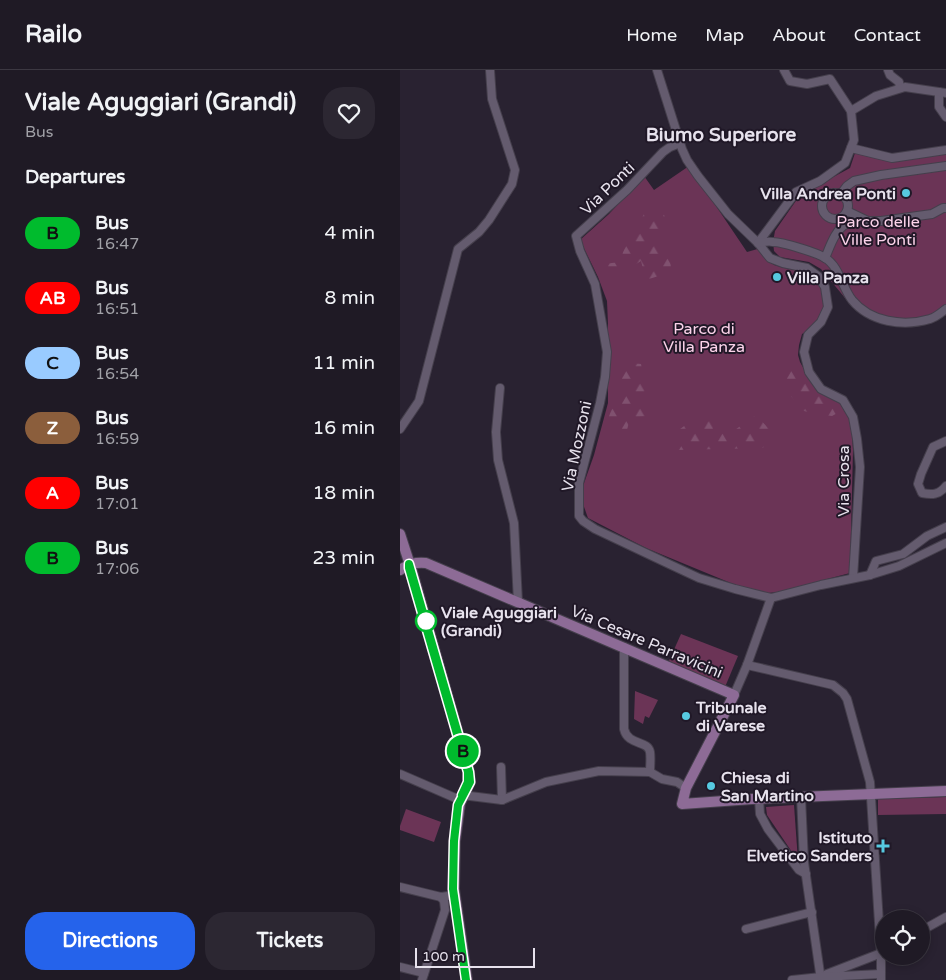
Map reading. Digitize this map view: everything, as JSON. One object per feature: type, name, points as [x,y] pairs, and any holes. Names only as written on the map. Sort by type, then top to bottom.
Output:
[{"type":"street","points":[[400,429],[419,401],[458,249],[484,226],[512,184],[515,170],[492,99],[490,70]]},
{"type":"street","name":"Via Crosa","points":[[658,70],[680,143],[687,160],[698,176],[728,214],[758,243],[770,258],[784,264],[807,268],[818,276],[825,287],[828,307],[821,322],[808,335],[804,352],[808,372],[821,389],[843,400],[853,417],[860,467],[853,578]]},
{"type":"street","points":[[784,70],[790,80],[807,84],[830,78]]},
{"type":"street","points":[[758,243],[796,192],[820,181],[845,163],[854,140],[851,111],[830,78],[828,70]]},
{"type":"street","points":[[888,70],[890,75],[899,82],[897,89]]},
{"type":"street","points":[[851,111],[876,96],[904,87],[942,93],[939,107],[946,117]]},
{"type":"street","name":"Via Ponti","points":[[576,236],[627,190],[663,152],[680,143]]},
{"type":"street","points":[[851,148],[892,158],[946,150]]},
{"type":"street","points":[[841,194],[854,181],[881,175],[946,166]]},
{"type":"street","points":[[834,192],[841,194],[845,197],[847,211],[840,218],[829,218],[822,209],[823,198],[834,192]]},
{"type":"street","points":[[825,258],[837,233],[846,225],[856,222],[882,221],[932,214],[946,208]]},
{"type":"street","points":[[847,211],[868,221]]},
{"type":"street","name":"Via Mozzoni","points":[[576,236],[580,251],[595,284],[607,352],[600,402],[579,483],[579,516],[595,529],[692,574],[734,589],[771,598]]},
{"type":"street","points":[[758,243],[773,242],[825,258],[833,265],[851,299],[864,312],[878,318],[910,323],[932,319],[946,309]]},
{"type":"street","points":[[500,388],[496,432],[498,460],[514,523],[518,602]]},
{"type":"street","points":[[946,441],[933,447],[918,484],[922,493],[932,495],[942,491],[946,486]]},
{"type":"street","points":[[870,574],[876,561],[903,554],[927,536],[946,527]]},
{"type":"street","points":[[400,534],[403,566],[469,772],[470,782],[462,797],[455,841],[454,889],[467,980]]},
{"type":"street","points":[[946,543],[899,566],[771,598],[747,665],[734,695],[686,788],[682,804],[946,791]]},
{"type":"street","name":"Via Cesare Parravicini","points":[[403,566],[418,562],[426,563],[734,695]]},
{"type":"street","points":[[624,647],[624,729],[629,739],[648,746],[650,751],[650,772]]},
{"type":"street","points":[[747,665],[833,685],[847,699],[872,794],[879,910]]},
{"type":"street","points":[[501,767],[502,800]]},
{"type":"street","points":[[400,774],[462,797],[502,800],[546,782],[594,772],[650,772],[662,779],[677,782],[686,788]]},
{"type":"street","points":[[802,797],[804,862],[821,978]]},
{"type":"street","points":[[759,799],[760,814],[768,829],[799,870],[806,874]]},
{"type":"street","points":[[400,887],[441,897],[455,895]]},
{"type":"street","points":[[400,967],[423,977],[445,910],[441,897]]},
{"type":"street","points":[[445,910],[457,907]]},
{"type":"street","points":[[746,929],[812,912]]},
{"type":"street","points":[[930,926],[946,917]]},
{"type":"street","points":[[821,978],[875,956]]},
{"type":"street","points":[[792,980],[881,977]]},
{"type":"green space","name":"Parco delle Ville Ponti","points":[[855,153],[893,161],[946,153],[946,315],[935,321],[885,323],[869,318],[850,304],[821,269],[809,262],[780,257],[774,251],[775,231],[800,195],[850,168]]},
{"type":"green space","name":"Parco di Villa Panza","points":[[689,166],[747,252],[761,248],[767,260],[774,265],[798,269],[816,278],[821,286],[824,306],[828,307],[821,322],[802,334],[798,355],[812,384],[821,392],[835,398],[845,407],[851,420],[853,450],[850,573],[768,593],[738,586],[646,548],[588,518],[583,504],[583,486],[594,455],[608,403],[608,324],[607,301],[580,240],[609,214],[644,176],[654,190]]},
{"type":"green space","points":[[662,212],[671,226],[655,236],[670,251],[671,272],[646,280],[641,261],[628,269],[605,273],[604,264],[620,262],[624,249],[644,214]]},
{"type":"green space","points":[[620,362],[641,364],[645,385],[644,398],[649,416],[630,418],[626,434],[606,425],[615,399],[622,386]]},
{"type":"green space","points":[[796,366],[812,387],[843,410],[832,416],[804,411],[790,395],[777,375]]},
{"type":"green space","points":[[756,415],[771,431],[763,448],[676,450],[676,432],[691,421],[713,420],[713,434],[732,432]]},
{"type":"green space","points":[[681,634],[738,656],[725,687],[668,663]]},
{"type":"green space","points":[[635,691],[658,700],[649,718],[645,716],[643,724],[634,719]]},
{"type":"green space","points":[[946,797],[946,814],[878,815],[878,799]]},
{"type":"green space","points":[[794,805],[798,861],[767,815],[766,807]]},
{"type":"green space","points":[[406,809],[441,822],[434,842],[400,830]]},
{"type":"bus line","name":"B","points":[[462,795],[468,782],[468,772],[409,564],[469,772],[470,782],[458,805],[454,841],[453,889],[466,980]]},
{"type":"place","name":"Villa Andrea Ponti","points":[[906,193]]},
{"type":"place","name":"Villa Panza","points":[[777,277]]},
{"type":"place","name":"Viale Aguggiari (Grandi)","points":[[426,621]]},
{"type":"place","name":"Tribunale di Varese","points":[[686,716]]},
{"type":"place","name":"Chiesa di San Martino","points":[[711,786]]},
{"type":"place","name":"Istituto Elvetico Sanders","points":[[883,846]]},
{"type":"district","name":"Biumo Superiore","points":[[721,134]]}]
